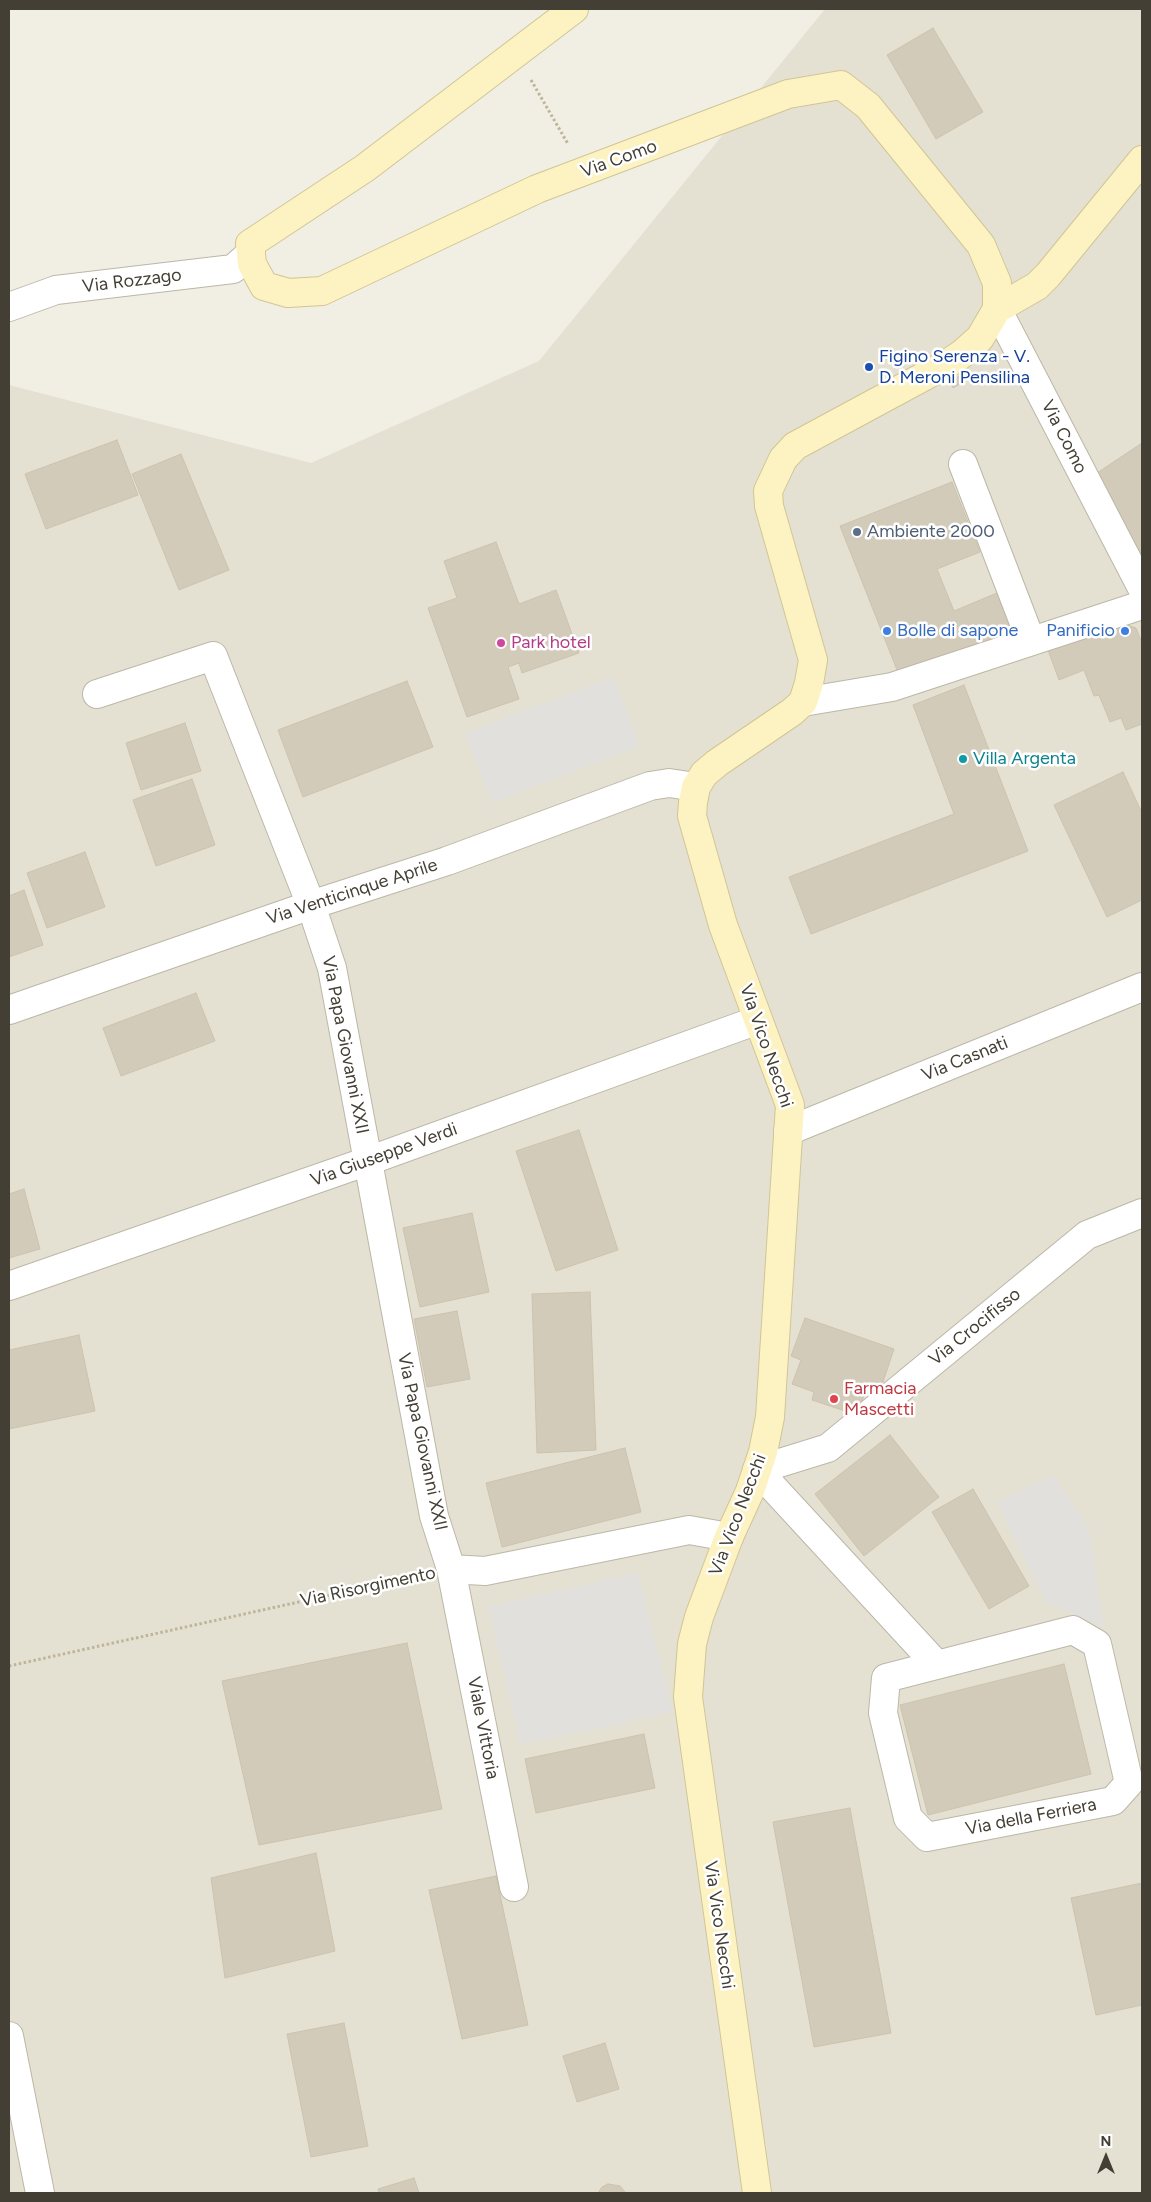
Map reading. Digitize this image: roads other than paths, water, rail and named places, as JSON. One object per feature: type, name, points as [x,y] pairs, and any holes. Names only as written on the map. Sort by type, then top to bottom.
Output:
[{"type":"street","points":[[251,253],[250,244],[364,168],[574,9]]},
{"type":"street","name":"Via Como","points":[[251,253],[252,264],[264,286],[288,293],[322,290],[538,189],[788,94],[841,85],[868,106],[981,245],[998,283],[998,309],[1142,588]]},
{"type":"street","points":[[696,787],[704,774],[717,763],[792,712],[803,702],[809,683],[813,660],[769,506],[768,491],[774,475],[784,459],[795,446],[962,354],[980,338],[998,309],[1036,286],[1048,275],[1142,160]]},
{"type":"street","name":"Via Rozzago","points":[[9,307],[56,290],[233,269],[251,253]]},
{"type":"street","points":[[963,464],[1031,641]]},
{"type":"street","points":[[803,702],[892,687],[1142,605]]},
{"type":"street","name":"Via Papa Giovanni XXII","points":[[97,694],[213,656],[311,905],[332,968],[434,1516],[451,1569]]},
{"type":"street","name":"Via Venticinque Aprile","points":[[9,1010],[311,905],[447,861],[650,786],[669,783],[696,787]]},
{"type":"street","name":"Via Vico Necchi","points":[[696,787],[692,816],[723,925],[790,1105],[770,1417],[750,1491],[729,1537],[699,1617],[692,1644],[688,1697],[757,2193]]},
{"type":"street","name":"Via Casnati","points":[[788,1131],[1142,987]]},
{"type":"street","name":"Via Giuseppe Verdi","points":[[9,1286],[368,1161],[758,1020]]},
{"type":"street","name":"Via Crocifisso","points":[[757,1470],[828,1448],[1087,1235],[1142,1213]]},
{"type":"street","points":[[757,1470],[937,1664]]},
{"type":"street","name":"Via Risorgimento","points":[[451,1569],[485,1571],[689,1530],[729,1537]]},
{"type":"street","name":"Viale Vittoria","points":[[451,1569],[514,1887]]},
{"type":"street","name":"Via della Ferriera","points":[[1073,1630],[1097,1644],[1128,1784],[1113,1801],[927,1837],[908,1818],[882,1713],[886,1678],[937,1664],[1073,1630]]},
{"type":"street","points":[[9,2036],[40,2193]]},
{"type":"place","name":"Figino Serenza - V. D. Meroni Pensilina","points":[[869,367]]},
{"type":"place","name":"Ambiente 2000","points":[[857,532]]},
{"type":"place","name":"Bolle di sapone","points":[[887,631]]},
{"type":"place","name":"Panificio","points":[[1125,631]]},
{"type":"place","name":"Park hotel","points":[[501,643]]},
{"type":"place","name":"Villa Argenta","points":[[963,759]]},
{"type":"place","name":"Farmacia Mascetti","points":[[834,1399]]}]
